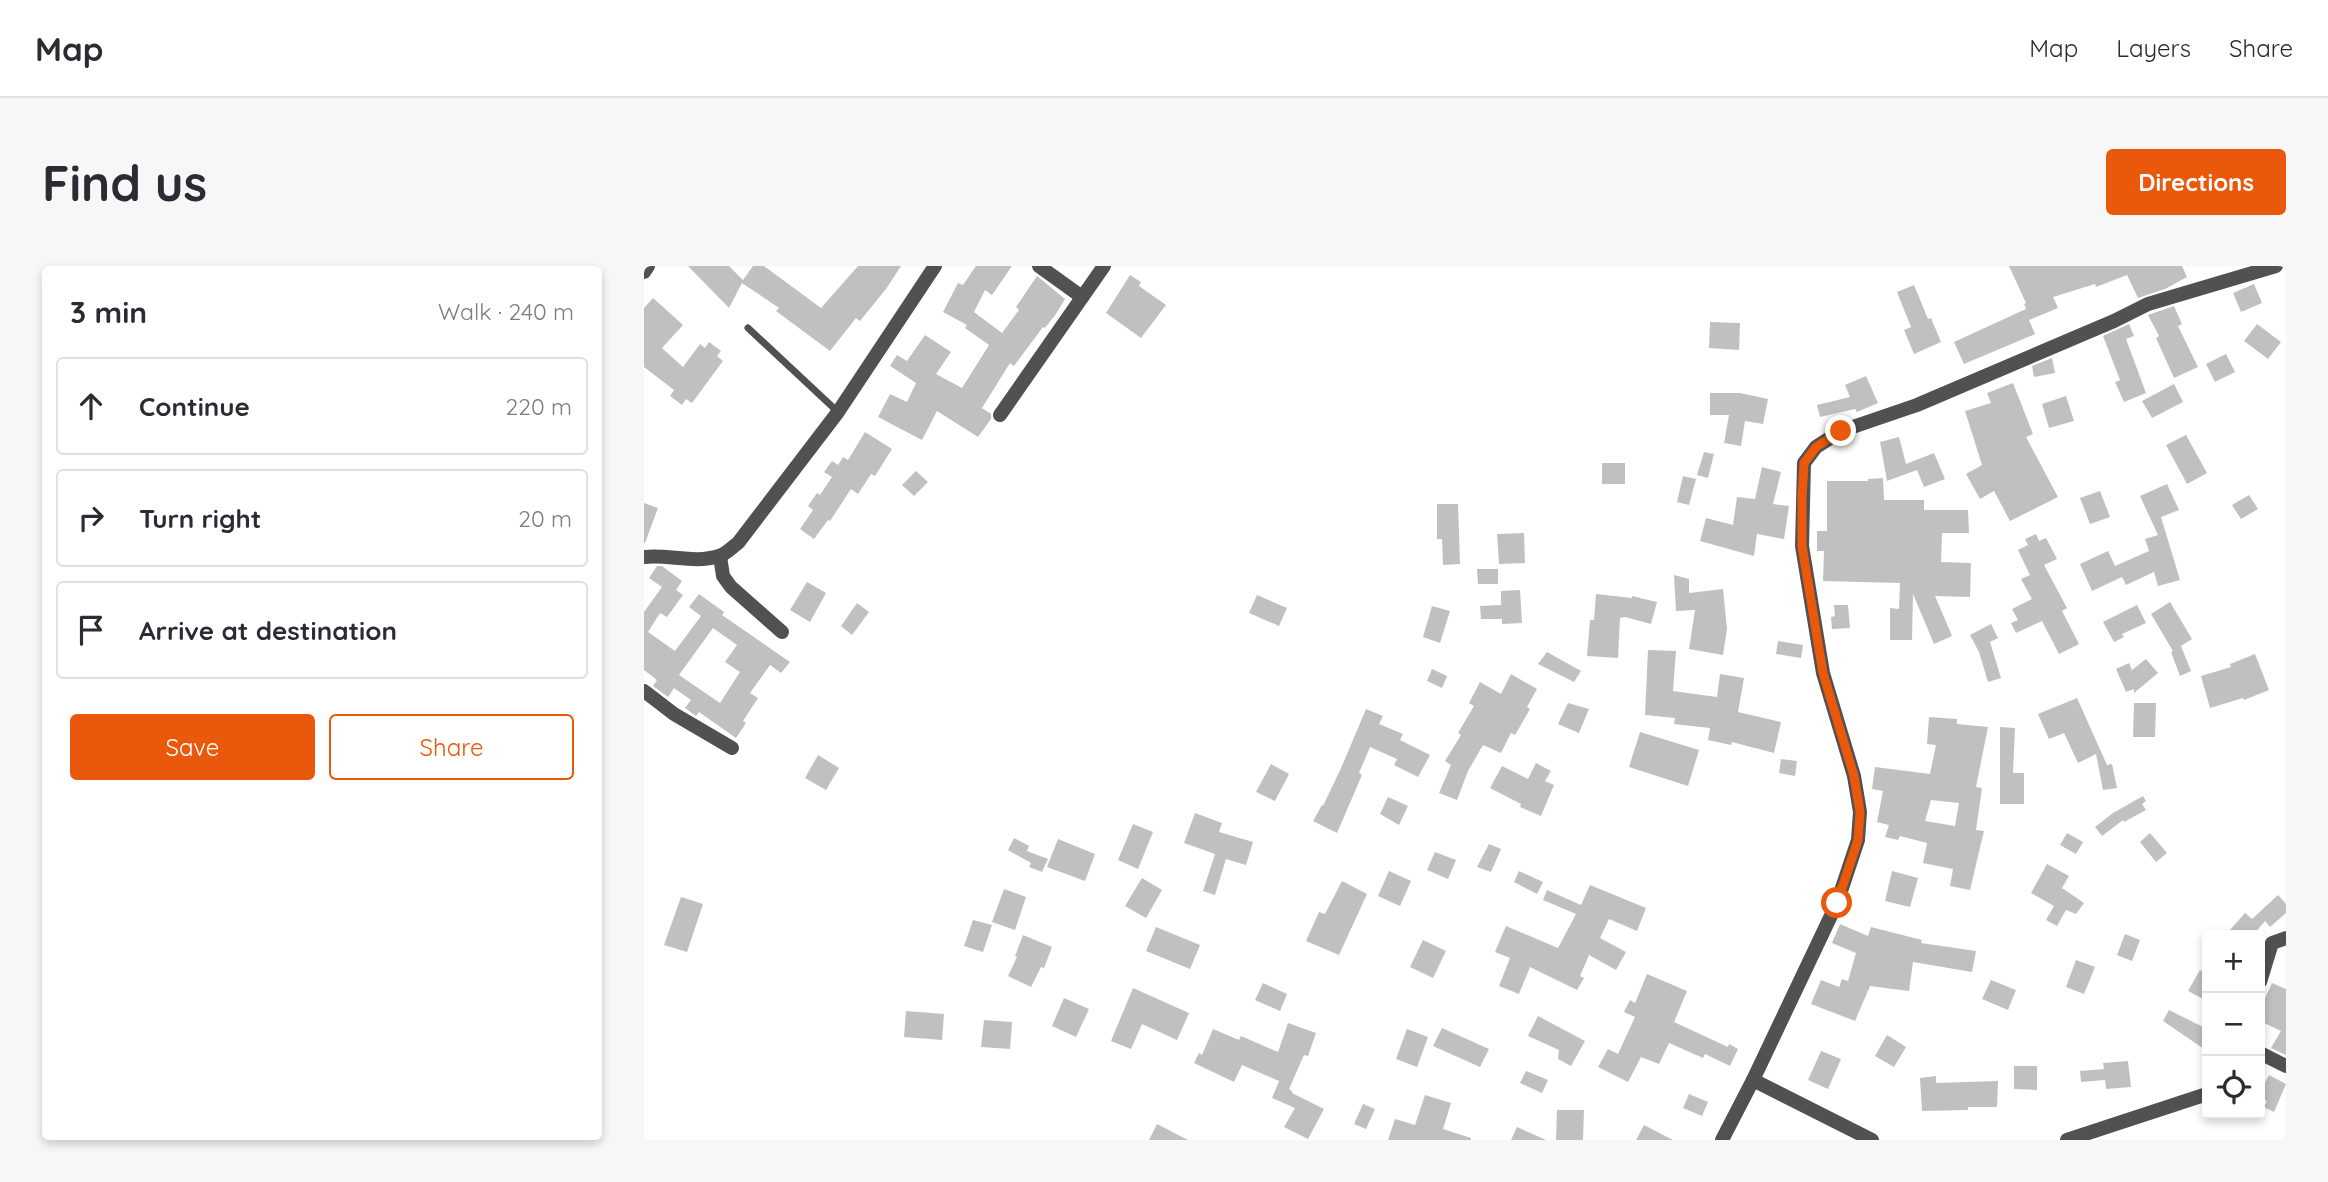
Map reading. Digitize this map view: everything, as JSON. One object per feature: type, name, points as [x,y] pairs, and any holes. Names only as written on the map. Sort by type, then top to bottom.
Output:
[{"type":"street","points":[[644,272],[648,266]]},
{"type":"street","points":[[644,557],[690,559],[720,556],[738,543],[838,412],[935,266]]},
{"type":"street","points":[[1039,266],[1082,297]]},
{"type":"street","points":[[1000,415],[1104,266]]},
{"type":"street","points":[[1721,1140],[1754,1080],[1837,903],[1858,840],[1860,812],[1854,776],[1823,673],[1802,546],[1804,463],[1816,447],[1841,431],[1917,405],[2148,304],[2276,266]]},
{"type":"street","points":[[720,556],[723,576],[731,587],[782,632]]},
{"type":"street","points":[[644,691],[674,713],[732,748]]},
{"type":"street","points":[[2265,966],[2272,943],[2286,938]]},
{"type":"street","points":[[2265,1056],[2286,1066]]},
{"type":"street","points":[[1754,1080],[1872,1140]]},
{"type":"street","points":[[2067,1140],[2202,1096]]},
{"type":"lane","points":[[748,328],[838,412]]},
{"type":"building","points":[[688,266],[729,266],[743,280],[753,266],[764,266],[821,308],[858,266],[901,266],[860,321],[856,318],[830,351],[776,311],[779,308],[742,283],[729,308]]},
{"type":"building","points":[[976,266],[1012,266],[992,295],[985,290],[974,312],[1002,333],[1019,310],[1016,307],[1037,276],[1065,299],[1014,366],[1010,363],[982,408],[991,414],[991,419],[978,437],[937,411],[922,440],[878,417],[890,394],[907,402],[916,383],[890,366],[897,355],[907,361],[925,335],[951,352],[936,374],[962,388],[989,345],[965,328],[967,325],[943,312],[958,283],[963,285]]},
{"type":"building","points":[[2009,266],[2182,266],[2187,277],[2165,289],[2138,298],[2127,275],[2096,287],[2095,284],[2053,297],[2058,308],[2029,320],[2035,334],[1964,364],[1954,342],[2026,309],[2026,303]]},
{"type":"building","points":[[1130,275],[1141,282],[1139,286],[1166,305],[1141,338],[1106,313]]},
{"type":"building","points":[[2254,284],[2262,303],[2241,312],[2233,293]]},
{"type":"building","points":[[1914,285],[1941,342],[1914,354],[1904,330],[1911,327],[1897,292]]},
{"type":"building","points":[[653,298],[683,325],[662,348],[683,367],[700,344],[705,348],[709,342],[721,351],[717,356],[723,361],[692,403],[686,399],[682,405],[670,396],[674,390],[644,367],[644,308]]},
{"type":"building","points":[[2174,306],[2182,324],[2178,326],[2198,367],[2174,378],[2156,338],[2159,336],[2148,315]]},
{"type":"building","points":[[1710,322],[1740,323],[1739,350],[1709,348]]},
{"type":"building","points":[[2129,324],[2134,336],[2126,339],[2146,393],[2124,402],[2115,382],[2120,380],[2103,336]]},
{"type":"building","points":[[2257,324],[2281,342],[2268,359],[2244,341]]},
{"type":"building","points":[[2226,354],[2235,372],[2215,382],[2206,364]]},
{"type":"building","points":[[2052,358],[2055,373],[2034,377],[2032,366]]},
{"type":"building","points":[[1866,376],[1878,403],[1857,412],[1855,409],[1820,417],[1817,405],[1850,397],[1845,385]]},
{"type":"building","points":[[2013,383],[2033,434],[2026,437],[2058,497],[2010,521],[1994,491],[1980,499],[1966,474],[1982,465],[1965,411],[1991,403],[1987,393]]},
{"type":"building","points":[[2174,384],[2183,402],[2152,418],[2142,401]]},
{"type":"building","points":[[1710,393],[1740,393],[1768,399],[1763,424],[1745,421],[1741,446],[1724,443],[1729,415],[1710,415]]},
{"type":"building","points":[[2066,396],[2074,421],[2049,428],[2042,404]]},
{"type":"building","points":[[865,432],[892,449],[875,476],[871,474],[858,494],[851,489],[830,521],[828,520],[814,539],[800,529],[813,510],[808,506],[817,493],[820,495],[832,477],[824,472],[832,461],[838,465],[843,457],[848,460]]},
{"type":"building","points":[[2186,435],[2207,473],[2187,484],[2166,445]]},
{"type":"building","points":[[1899,437],[1906,464],[1934,453],[1945,479],[1924,487],[1917,470],[1887,481],[1880,442]]},
{"type":"building","points":[[1704,452],[1714,454],[1708,478],[1697,475]]},
{"type":"building","points":[[1602,463],[1625,463],[1625,484],[1602,484]]},
{"type":"building","points":[[1762,467],[1781,472],[1773,504],[1789,506],[1784,539],[1757,534],[1754,556],[1700,541],[1706,518],[1733,525],[1737,497],[1755,499]]},
{"type":"building","points":[[916,471],[928,482],[914,496],[902,485]]},
{"type":"building","points":[[1683,476],[1696,479],[1689,505],[1677,502]]},
{"type":"building","points":[[1883,478],[1884,500],[1924,500],[1924,510],[1968,510],[1969,533],[1942,533],[1941,562],[1971,563],[1970,597],[1935,596],[1952,636],[1934,644],[1913,594],[1912,640],[1890,640],[1890,608],[1899,609],[1900,583],[1823,581],[1824,551],[1817,551],[1817,531],[1827,531],[1827,481],[1868,481]]},
{"type":"building","points":[[2167,484],[2179,510],[2161,517],[2180,580],[2158,586],[2154,572],[2126,585],[2122,577],[2092,591],[2080,564],[2108,551],[2115,566],[2149,551],[2145,539],[2158,535],[2140,496]]},
{"type":"building","points":[[2100,491],[2110,517],[2090,524],[2080,498]]},
{"type":"building","points":[[2249,495],[2258,509],[2241,519],[2232,505]]},
{"type":"building","points":[[644,503],[658,508],[645,543],[644,543]]},
{"type":"building","points":[[1437,504],[1458,504],[1460,564],[1443,565],[1442,539],[1437,539]]},
{"type":"building","points":[[1524,533],[1525,563],[1499,564],[1497,534]]},
{"type":"building","points":[[2036,534],[2039,541],[2046,538],[2057,559],[2044,565],[2067,608],[2062,611],[2079,644],[2059,654],[2042,621],[2016,633],[2011,623],[2018,620],[2012,609],[2032,599],[2021,579],[2030,575],[2018,550],[2028,545],[2025,539]]},
{"type":"building","points":[[657,566],[662,566],[682,581],[676,590],[683,595],[667,617],[660,613],[648,632],[675,651],[701,616],[689,607],[699,594],[724,612],[722,615],[790,662],[781,673],[770,665],[750,693],[758,698],[736,738],[699,712],[696,716],[685,708],[691,700],[674,688],[668,697],[653,686],[657,680],[644,670],[644,612],[662,587],[649,578]],"holes":[[[713,628],[737,645],[725,662],[740,672],[720,703],[679,675]]]},
{"type":"building","points":[[1477,569],[1498,569],[1498,584],[1478,584]]},
{"type":"building","points":[[1674,575],[1689,579],[1689,593],[1723,589],[1727,629],[1723,655],[1689,649],[1695,610],[1676,611]]},
{"type":"building","points":[[807,582],[826,593],[810,622],[790,610]]},
{"type":"building","points":[[1520,590],[1522,623],[1502,624],[1502,619],[1481,619],[1480,606],[1501,605],[1501,591]]},
{"type":"building","points":[[1596,594],[1632,596],[1657,602],[1651,624],[1620,618],[1618,658],[1587,656],[1590,620],[1594,620]]},
{"type":"building","points":[[1257,595],[1287,608],[1279,626],[1249,613]]},
{"type":"building","points":[[2170,602],[2192,639],[2181,646],[2191,671],[2180,676],[2171,652],[2173,651],[2151,614]]},
{"type":"building","points":[[857,603],[869,612],[852,635],[841,626]]},
{"type":"building","points":[[1834,605],[1848,605],[1850,628],[1832,629]]},
{"type":"building","points":[[2137,605],[2146,623],[2122,634],[2124,637],[2114,642],[2103,622]]},
{"type":"building","points":[[1432,606],[1450,611],[1440,643],[1423,637]]},
{"type":"building","points":[[1991,624],[1998,638],[1990,642],[2001,678],[1988,682],[1979,652],[1970,635]]},
{"type":"building","points":[[1778,641],[1803,645],[1801,658],[1776,654]]},
{"type":"building","points":[[1648,650],[1676,651],[1673,691],[1717,697],[1720,674],[1744,678],[1738,712],[1781,722],[1774,753],[1732,742],[1731,745],[1708,740],[1710,728],[1674,724],[1675,718],[1645,715]]},
{"type":"building","points":[[1547,652],[1581,671],[1574,682],[1538,664]]},
{"type":"building","points":[[2255,654],[2269,690],[2244,700],[2243,698],[2210,708],[2201,676],[2231,667],[2230,664]]},
{"type":"building","points":[[2146,659],[2158,673],[2134,693],[2134,689],[2126,692],[2116,669],[2129,663],[2132,670]]},
{"type":"building","points":[[1432,669],[1447,676],[1442,688],[1427,681]]},
{"type":"building","points":[[1511,674],[1537,689],[1527,707],[1530,709],[1515,735],[1511,733],[1501,753],[1483,745],[1468,771],[1457,800],[1439,793],[1451,765],[1445,761],[1474,706],[1469,703],[1480,682],[1501,694]]},
{"type":"building","points":[[2077,698],[2107,765],[2112,764],[2117,788],[2103,790],[2096,754],[2078,763],[2064,733],[2049,739],[2038,714]]},
{"type":"building","points":[[1568,703],[1589,709],[1579,733],[1558,724]]},
{"type":"building","points":[[2134,703],[2156,703],[2155,737],[2133,737]]},
{"type":"building","points":[[1366,709],[1383,716],[1379,724],[1403,734],[1400,740],[1430,755],[1418,777],[1394,765],[1397,759],[1370,747],[1359,773],[1362,775],[1337,833],[1313,821],[1342,766]]},
{"type":"building","points":[[1929,717],[1957,719],[1957,724],[1988,727],[1976,787],[1982,788],[1976,830],[1984,831],[1970,890],[1950,886],[1953,869],[1923,863],[1927,843],[1900,836],[1898,840],[1885,837],[1889,825],[1877,822],[1883,791],[1872,789],[1875,767],[1930,774],[1936,745],[1927,744]],"holes":[[[1931,800],[1959,803],[1955,826],[1925,821]]]},
{"type":"building","points":[[2000,727],[2015,728],[2013,773],[2024,773],[2024,804],[2000,804]]},
{"type":"building","points":[[1640,732],[1699,750],[1688,786],[1629,767]]},
{"type":"building","points":[[818,755],[839,768],[826,790],[805,778]]},
{"type":"building","points":[[1781,759],[1797,761],[1795,776],[1779,773]]},
{"type":"building","points":[[1536,763],[1551,771],[1545,781],[1554,785],[1541,816],[1520,807],[1521,804],[1490,788],[1502,766],[1528,779]]},
{"type":"building","points":[[1271,764],[1289,774],[1275,801],[1256,792]]},
{"type":"building","points":[[2143,796],[2146,801],[2142,804],[2146,810],[2124,822],[2123,820],[2102,836],[2095,827]]},
{"type":"building","points":[[1388,797],[1408,806],[1399,825],[1380,814]]},
{"type":"building","points":[[1195,813],[1222,823],[1219,832],[1253,842],[1246,865],[1226,859],[1215,895],[1203,891],[1215,854],[1184,843]]},
{"type":"building","points":[[1133,824],[1153,832],[1138,869],[1118,860]]},
{"type":"building","points":[[2067,833],[2083,842],[2076,854],[2060,845]]},
{"type":"building","points":[[2150,833],[2167,853],[2156,862],[2140,842]]},
{"type":"building","points":[[1014,838],[1029,846],[1027,851],[1048,859],[1042,872],[1029,867],[1031,863],[1008,850]]},
{"type":"building","points":[[1058,839],[1095,854],[1085,881],[1047,867]]},
{"type":"building","points":[[1489,844],[1501,849],[1491,872],[1477,867]]},
{"type":"building","points":[[1435,852],[1456,860],[1448,879],[1427,870]]},
{"type":"building","points":[[2047,864],[2069,876],[2062,888],[2084,903],[2076,914],[2066,910],[2057,926],[2046,920],[2054,906],[2031,893]]},
{"type":"building","points":[[1389,871],[1411,881],[1400,906],[1378,896]]},
{"type":"building","points":[[1519,871],[1543,882],[1537,894],[1514,882]]},
{"type":"building","points":[[1892,871],[1918,878],[1910,907],[1885,901]]},
{"type":"building","points":[[1142,878],[1162,890],[1146,918],[1125,906]]},
{"type":"building","points":[[1342,881],[1367,894],[1339,955],[1306,941],[1319,912],[1325,914]]},
{"type":"building","points":[[1590,885],[1646,908],[1637,931],[1609,919],[1600,938],[1626,952],[1616,970],[1589,955],[1580,976],[1584,978],[1577,990],[1530,967],[1519,994],[1499,986],[1510,958],[1495,952],[1506,926],[1558,948],[1576,914],[1543,900],[1547,890],[1581,905]]},
{"type":"building","points":[[1004,889],[1026,897],[1015,930],[992,922]]},
{"type":"building","points":[[2278,895],[2286,904],[2286,913],[2270,927],[2265,921],[2257,930],[2230,930],[2245,913],[2252,919]]},
{"type":"building","points":[[681,897],[703,904],[687,952],[664,945]]},
{"type":"building","points":[[973,920],[992,925],[983,952],[964,946]]},
{"type":"building","points":[[1840,924],[1868,936],[1871,927],[1922,940],[1921,943],[1976,951],[1972,972],[1913,962],[1909,991],[1870,986],[1855,1021],[1811,1004],[1821,980],[1839,987],[1842,979],[1848,981],[1856,953],[1832,943]]},
{"type":"building","points":[[1156,927],[1200,945],[1190,969],[1146,951]]},
{"type":"building","points":[[2125,934],[2140,940],[2132,961],[2117,955]]},
{"type":"building","points":[[1023,935],[1052,947],[1044,968],[1041,967],[1031,987],[1008,976]]},
{"type":"building","points":[[1423,940],[1446,951],[1433,978],[1410,967]]},
{"type":"building","points":[[2076,960],[2095,967],[2084,994],[2066,987]]},
{"type":"building","points":[[2200,970],[2202,971],[2202,998],[2188,991]]},
{"type":"building","points":[[1647,974],[1687,991],[1674,1022],[1738,1049],[1730,1066],[1705,1054],[1703,1058],[1669,1043],[1659,1064],[1641,1057],[1628,1082],[1598,1067],[1608,1049],[1618,1054],[1635,1017],[1624,1012],[1630,1000],[1635,1003]]},
{"type":"building","points":[[1991,980],[2016,990],[2008,1010],[1982,999]]},
{"type":"building","points":[[1263,983],[1287,994],[1280,1011],[1255,1000]]},
{"type":"building","points":[[2272,983],[2286,989],[2286,1055],[2271,1048],[2281,1031],[2265,1023],[2265,998]]},
{"type":"building","points":[[1133,988],[1189,1013],[1177,1040],[1142,1024],[1131,1049],[1111,1041]]},
{"type":"building","points":[[1064,998],[1089,1009],[1076,1037],[1052,1026]]},
{"type":"building","points":[[2169,1010],[2202,1026],[2202,1048],[2163,1021]]},
{"type":"building","points":[[906,1011],[944,1014],[942,1040],[904,1037]]},
{"type":"building","points":[[1538,1016],[1585,1041],[1571,1066],[1558,1059],[1559,1050],[1528,1036]]},
{"type":"building","points":[[984,1020],[1012,1022],[1010,1049],[981,1047]]},
{"type":"building","points":[[1288,1023],[1316,1033],[1308,1056],[1304,1055],[1289,1089],[1324,1109],[1308,1139],[1284,1127],[1295,1108],[1272,1098],[1279,1081],[1242,1065],[1234,1082],[1194,1063],[1199,1053],[1202,1055],[1213,1029],[1239,1040],[1241,1036],[1278,1052]]},
{"type":"building","points":[[1442,1028],[1489,1049],[1480,1067],[1433,1046]]},
{"type":"building","points":[[1407,1029],[1428,1037],[1417,1067],[1396,1059]]},
{"type":"building","points":[[1887,1035],[1906,1047],[1894,1067],[1875,1056]]},
{"type":"building","points":[[1821,1051],[1841,1059],[1828,1089],[1808,1080]]},
{"type":"building","points":[[2128,1061],[2131,1087],[2106,1089],[2105,1080],[2081,1082],[2080,1071],[2104,1069],[2103,1063]]},
{"type":"building","points":[[2014,1066],[2037,1066],[2037,1090],[2014,1089]]},
{"type":"building","points":[[1526,1071],[1548,1080],[1542,1093],[1520,1083]]},
{"type":"building","points":[[2269,1075],[2286,1084],[2274,1112],[2265,1108],[2265,1083]]},
{"type":"building","points":[[1936,1076],[1936,1083],[1998,1081],[1997,1107],[1922,1111],[1920,1078]]},
{"type":"building","points":[[1689,1094],[1708,1102],[1702,1116],[1683,1108]]},
{"type":"building","points":[[1425,1095],[1451,1103],[1443,1129],[1471,1140],[1388,1140],[1395,1119],[1415,1125]]},
{"type":"building","points":[[1363,1104],[1375,1109],[1366,1129],[1354,1124]]},
{"type":"building","points":[[1557,1110],[1584,1110],[1583,1140],[1556,1140]]},
{"type":"building","points":[[1157,1124],[1188,1140],[1149,1140]]},
{"type":"building","points":[[1644,1125],[1673,1140],[1636,1140]]},
{"type":"building","points":[[1517,1127],[1546,1140],[1511,1140]]},
{"type":"route","points":[[1837,903],[1858,840],[1860,812],[1854,776],[1823,673],[1802,546],[1802,498],[1804,463],[1816,447],[1841,431]]}]
